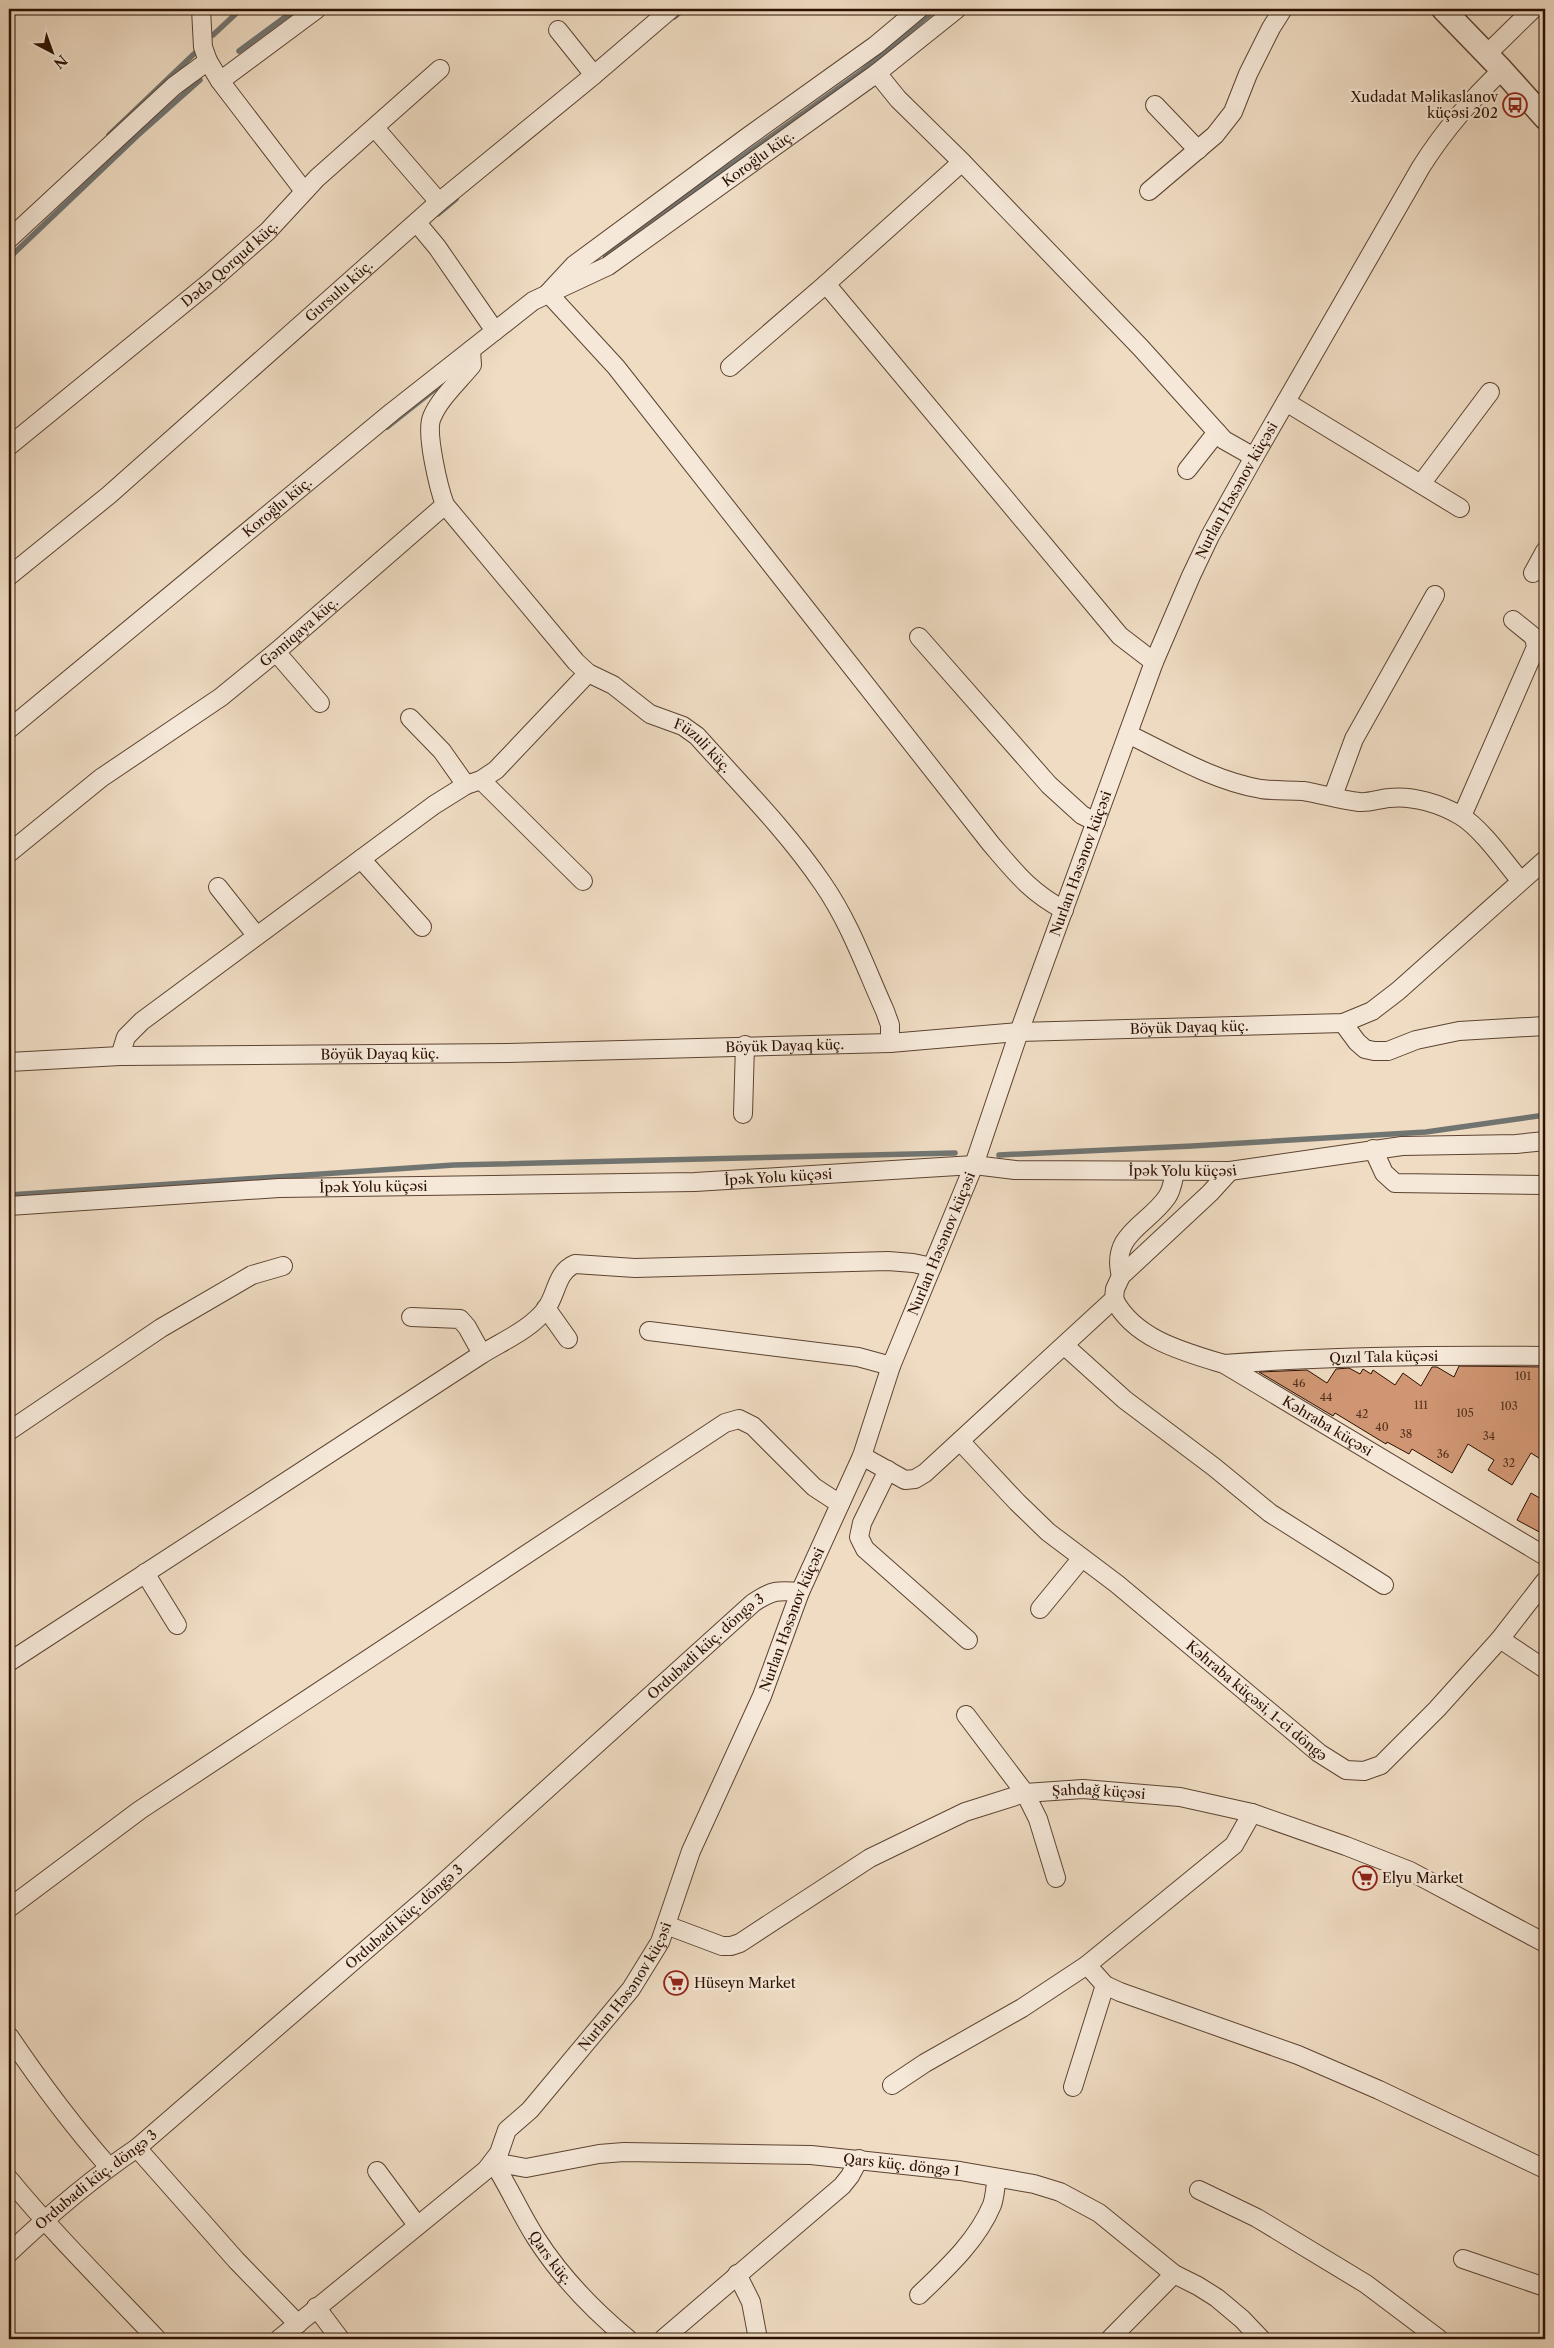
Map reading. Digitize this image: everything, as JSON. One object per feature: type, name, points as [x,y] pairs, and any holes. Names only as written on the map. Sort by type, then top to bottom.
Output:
[{"type":"street","points":[[201,9],[203,47],[208,61],[220,81],[304,191]]},
{"type":"street","points":[[220,81],[317,9]]},
{"type":"street","name":"Gursulu küç.","points":[[9,576],[109,495],[440,202],[671,9]]},
{"type":"street","name":"Koroğlu küç.","points":[[548,293],[574,265],[876,45],[919,9]]},
{"type":"street","name":"Koroğlu küç.","points":[[9,729],[392,412],[533,301],[608,266],[877,73],[957,9]]},
{"type":"street","points":[[1149,191],[1215,135],[1233,112],[1248,74],[1271,28],[1283,9]]},
{"type":"street","points":[[1443,9],[1545,118]]},
{"type":"street","points":[[1487,54],[1533,9]]},
{"type":"street","points":[[558,30],[594,75]]},
{"type":"street","points":[[9,239],[174,86],[208,61]]},
{"type":"street","name":"Dədə Qorqud küç.","points":[[9,446],[210,282],[268,231],[304,191],[440,69]]},
{"type":"street","name":"Nurlan Həsənov küçəsi","points":[[279,2339],[316,2307],[471,2184],[493,2162],[507,2130],[530,2110],[631,1989],[647,1965],[666,1925],[691,1851],[762,1696],[800,1592],[862,1456],[891,1366],[974,1165],[1019,1032],[1154,662],[1210,536],[1425,160],[1458,115],[1502,70]]},
{"type":"street","points":[[877,73],[898,99],[962,162],[1141,348],[1217,432],[1233,446],[1254,457]]},
{"type":"street","points":[[1154,105],[1198,150]]},
{"type":"street","points":[[375,128],[440,202]]},
{"type":"street","points":[[730,367],[962,162]]},
{"type":"street","points":[[417,223],[460,279],[495,331]]},
{"type":"street","points":[[826,284],[1120,636],[1154,662]]},
{"type":"street","points":[[548,293],[616,367],[991,844],[1027,886],[1044,899],[1064,910]]},
{"type":"street","points":[[445,505],[440,493],[429,427],[437,408],[472,365],[471,350]]},
{"type":"street","points":[[1421,484],[1490,392]]},
{"type":"street","points":[[1286,402],[1460,508]]},
{"type":"street","points":[[1187,470],[1217,432]]},
{"type":"street","name":"Gəmiqaya küç.","points":[[9,852],[101,778],[221,697],[276,652],[445,505]]},
{"type":"street","name":"Füzuli küç.","points":[[445,505],[562,647],[588,673],[613,686],[650,714],[683,726],[696,736],[798,849],[824,886],[846,924],[885,1011],[890,1025],[890,1042]]},
{"type":"street","points":[[1533,573],[1545,551]]},
{"type":"street","points":[[1333,796],[1354,739],[1435,595]]},
{"type":"street","points":[[1462,816],[1536,647],[1534,637],[1513,620]]},
{"type":"street","points":[[919,637],[1049,785],[1082,815],[1096,822]]},
{"type":"street","points":[[276,652],[320,702]]},
{"type":"street","points":[[120,1056],[126,1037],[142,1021],[361,859],[473,782],[496,770],[588,673]]},
{"type":"street","points":[[410,718],[473,782],[583,881]]},
{"type":"street","points":[[1128,734],[1204,771],[1238,784],[1263,789],[1300,791],[1371,803],[1386,798],[1402,797],[1425,801],[1462,816],[1477,830],[1520,880]]},
{"type":"street","points":[[361,859],[422,927]]},
{"type":"street","name":"Böyük Dayaq küç.","points":[[9,1062],[120,1056],[508,1053],[890,1042],[1019,1032],[1102,1032],[1343,1022],[1372,1011],[1398,991],[1520,880],[1545,860]]},
{"type":"street","points":[[218,887],[256,936]]},
{"type":"street","points":[[1343,1022],[1357,1042],[1365,1048],[1374,1051],[1388,1051],[1416,1040],[1459,1031],[1545,1026]]},
{"type":"street","points":[[743,1114],[746,1045]]},
{"type":"street","name":"İpək Yolu küçəsi","points":[[9,1206],[278,1188],[695,1182],[974,1165],[1015,1170],[1230,1171],[1402,1146],[1516,1144],[1545,1141]]},
{"type":"street","points":[[1373,1149],[1384,1173],[1395,1183],[1545,1184]]},
{"type":"street","points":[[862,1456],[905,1480],[915,1479],[925,1473],[1114,1299],[1115,1289],[1121,1276],[1210,1193],[1230,1171]]},
{"type":"street","points":[[1121,1276],[1119,1258],[1124,1244],[1132,1230],[1165,1200],[1171,1190],[1175,1172]]},
{"type":"street","points":[[9,1662],[515,1334],[546,1308],[563,1273],[575,1264],[635,1268],[888,1261],[932,1267]]},
{"type":"street","points":[[9,1431],[161,1328],[252,1275],[283,1266]]},
{"type":"street","name":"Kəhraba küçəsi","points":[[1114,1299],[1120,1311],[1150,1336],[1184,1351],[1224,1364],[1545,1556]]},
{"type":"street","points":[[546,1308],[568,1339]]},
{"type":"street","points":[[411,1317],[451,1317],[460,1319],[467,1327],[482,1354]]},
{"type":"street","points":[[649,1331],[858,1356],[891,1366]]},
{"type":"street","points":[[1065,1346],[1125,1400],[1214,1467],[1270,1513],[1384,1585]]},
{"type":"street","name":"Qızıl Tala küçəsi","points":[[1224,1364],[1289,1359],[1466,1355],[1545,1356]]},
{"type":"street","points":[[9,1908],[140,1810],[725,1422],[739,1419],[753,1426],[814,1487],[840,1504]]},
{"type":"street","name":"Kəhraba küçəsi, 1-ci döngə","points":[[960,1441],[1017,1502],[1081,1559],[1117,1584],[1319,1753],[1346,1770],[1364,1771],[1381,1765],[1437,1708],[1500,1638],[1545,1582]]},
{"type":"street","points":[[888,1470],[862,1523],[859,1537],[865,1550],[968,1640]]},
{"type":"street","points":[[1040,1609],[1081,1559]]},
{"type":"street","points":[[145,1573],[177,1626]]},
{"type":"street","name":"Ordubadi küç. döngə 3","points":[[9,2253],[43,2220],[109,2166],[136,2148],[433,1892],[753,1603],[768,1593],[779,1590],[800,1592]]},
{"type":"street","points":[[1500,1638],[1545,1669]]},
{"type":"street","points":[[966,1715],[1024,1793],[1038,1819],[1056,1878]]},
{"type":"street","name":"Şahdağ küçəsi","points":[[666,1925],[722,1946],[731,1946],[740,1943],[870,1858],[965,1812],[1024,1793],[1083,1789],[1180,1797],[1252,1813],[1410,1871],[1545,1943]]},
{"type":"street","points":[[892,2085],[925,2062],[1022,2008],[1087,1965],[1234,1845],[1252,1813]]},
{"type":"street","points":[[1087,1965],[1105,1985],[1298,2055],[1379,2090],[1545,2169]]},
{"type":"street","points":[[1073,2087],[1105,1985]]},
{"type":"street","points":[[9,2036],[47,2092],[109,2166]]},
{"type":"street","points":[[136,2148],[236,2260],[298,2324]]},
{"type":"street","name":"Qars küç. döngə 1","points":[[493,2162],[526,2168],[599,2154],[624,2152],[741,2152],[859,2158],[960,2171],[1034,2184],[1060,2192],[1099,2213],[1174,2274],[1216,2298],[1242,2319],[1261,2339]]},
{"type":"street","points":[[663,2339],[842,2186],[850,2176],[859,2158]]},
{"type":"street","name":"Qars küç.","points":[[493,2162],[510,2188],[518,2208],[537,2239],[560,2271],[592,2308],[628,2339]]},
{"type":"street","points":[[377,2171],[418,2226]]},
{"type":"street","points":[[919,2295],[953,2262],[978,2230],[992,2204],[997,2178]]},
{"type":"street","points":[[9,2179],[43,2220],[84,2260],[157,2339]]},
{"type":"street","points":[[1199,2190],[1257,2218],[1357,2279],[1439,2339]]},
{"type":"street","points":[[1463,2259],[1545,2287]]},
{"type":"street","points":[[737,2274],[751,2302],[758,2339]]},
{"type":"street","points":[[1110,2339],[1174,2274]]},
{"type":"street","points":[[316,2307],[340,2339]]},
{"type":"building","points":[[1459,1366],[1545,1367],[1545,1427],[1540,1436],[1545,1440],[1545,1462],[1531,1453],[1512,1485],[1488,1470],[1494,1460],[1468,1444],[1452,1473],[1412,1449],[1409,1454],[1387,1442],[1386,1444],[1335,1413],[1333,1416],[1259,1372],[1307,1370],[1327,1383],[1336,1369],[1349,1368],[1360,1374],[1363,1369],[1371,1374],[1373,1370],[1395,1385],[1403,1373],[1421,1386],[1432,1367],[1437,1367],[1454,1377]]},
{"type":"building","points":[[1531,1493],[1545,1501],[1545,1535],[1517,1520]]},
{"type":"waterway","points":[[213,35],[241,9]]},
{"type":"waterway","points":[[239,51],[296,9]]},
{"type":"waterway","points":[[674,17],[684,9]]},
{"type":"waterway","points":[[605,255],[861,72],[936,9]]},
{"type":"waterway","points":[[109,135],[196,52]]},
{"type":"waterway","points":[[9,258],[137,136],[200,80]]},
{"type":"waterway","points":[[438,214],[456,199]]},
{"type":"waterway","points":[[387,427],[435,389]]},
{"type":"waterway","points":[[999,1155],[1426,1132],[1545,1115]]},
{"type":"waterway","points":[[9,1195],[454,1165],[955,1153]]},
{"type":"place","name":"Xudadat Məlikaslanov küçəsi 202","points":[[1515,105]]},
{"type":"place","name":"Elyu Market","points":[[1365,1878]]},
{"type":"place","name":"Hüseyn Market","points":[[676,1983]]}]
